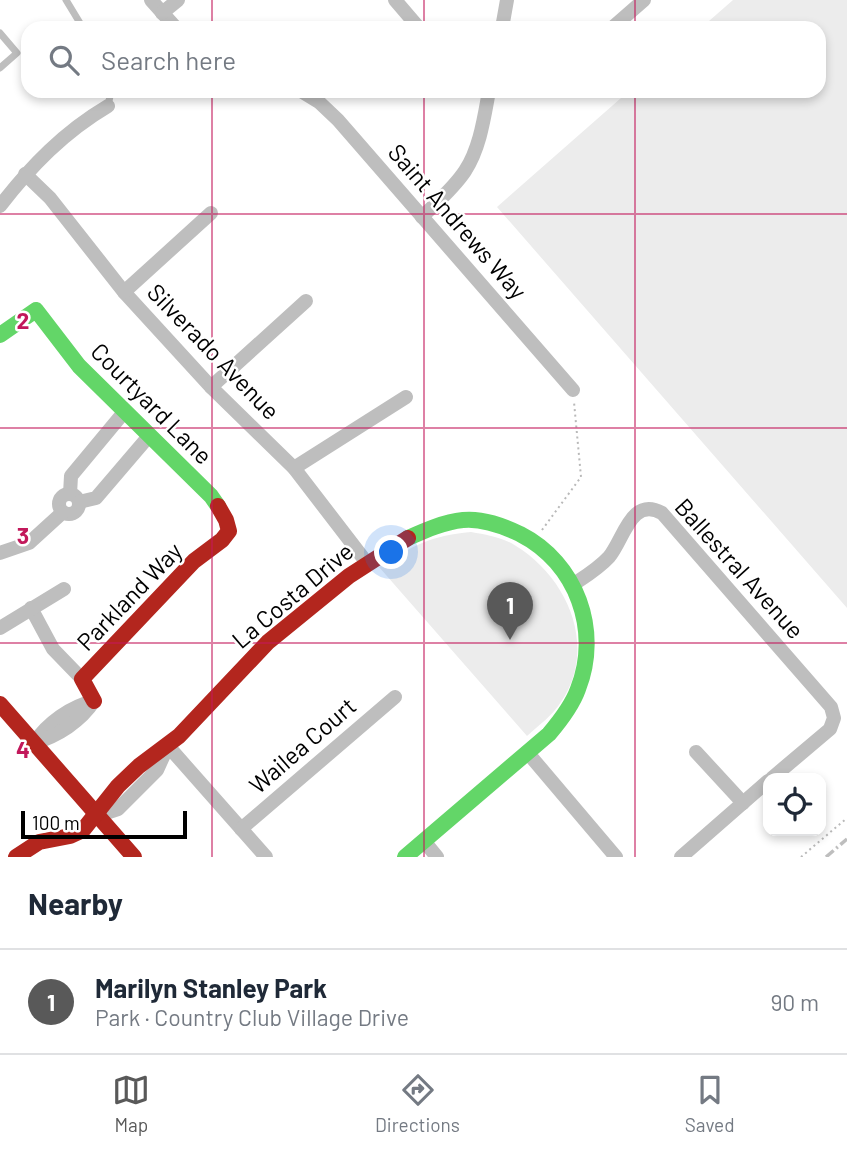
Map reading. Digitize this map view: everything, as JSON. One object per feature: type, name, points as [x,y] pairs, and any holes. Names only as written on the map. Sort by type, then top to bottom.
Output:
[{"type":"street","points":[[151,0],[169,21]]},
{"type":"street","points":[[162,13],[178,0]]},
{"type":"street","points":[[395,0],[413,21]]},
{"type":"street","points":[[504,21],[508,0]]},
{"type":"street","points":[[620,21],[644,0]]},
{"type":"street","points":[[0,206],[24,174],[109,98]]},
{"type":"street","name":"Saint Andrews Way","points":[[313,98],[338,120],[573,390]]},
{"type":"street","points":[[422,216],[453,187],[466,170],[482,125],[488,98]]},
{"type":"street","name":"Silverado Avenue","points":[[24,174],[50,198],[124,292],[211,387],[294,468],[367,563]]},
{"type":"street","points":[[124,292],[211,213]]},
{"type":"street","points":[[211,387],[306,301]]},
{"type":"street","name":"Courtyard Lane","points":[[0,335],[36,310],[79,366],[211,496],[226,520],[229,531]]},
{"type":"street","points":[[294,468],[406,397]]},
{"type":"street","points":[[75,498],[71,476],[125,411]]},
{"type":"street","points":[[0,552],[29,543],[62,512],[58,506],[60,498],[96,498],[149,436]]},
{"type":"street","name":"Ballestral Avenue","points":[[574,584],[608,558],[635,514],[646,508],[662,513],[831,707],[834,718],[830,729],[778,773]]},
{"type":"street","name":"La Costa Drive","points":[[16,857],[28,846],[45,839],[73,836],[97,816],[107,798],[145,760],[168,746],[251,660],[305,612],[367,563],[423,529],[443,522],[465,519],[492,523],[519,533],[542,548],[574,584]]},
{"type":"street","name":"Parkland Way","points":[[34,743],[42,730],[80,704],[94,701],[82,679],[194,561],[222,540],[229,531]]},
{"type":"street","points":[[405,857],[550,734],[567,712],[579,688],[586,661],[587,634],[574,584]]},
{"type":"street","points":[[0,628],[64,589]]},
{"type":"street","points":[[31,608],[53,649],[82,679]]},
{"type":"street","name":"Wailea Court","points":[[241,829],[395,697]]},
{"type":"street","points":[[1,707],[134,857]]},
{"type":"street","points":[[168,746],[266,857]]},
{"type":"street","points":[[527,752],[616,857]]},
{"type":"street","points":[[696,752],[743,803]]},
{"type":"street","points":[[681,857],[763,786]]},
{"type":"street","points":[[424,841],[437,857]]},
{"type":"lane","points":[[66,0],[78,21]]},
{"type":"lane","points":[[0,33],[17,53],[0,68]]},
{"type":"path","points":[[533,542],[581,477],[573,390]]},
{"type":"path","points":[[801,857],[847,818]]},
{"type":"shaded area","points":[[733,0],[847,0],[847,608],[497,207],[621,98],[826,98],[826,21],[709,21]]},
{"type":"shaded area","points":[[471,532],[505,540],[534,560],[550,576],[572,615],[577,637],[577,659],[572,681],[557,707],[527,736],[379,567],[423,543],[444,536]]},
{"type":"railway","points":[[826,857],[847,839]]},
{"type":"traffic: fast","points":[[0,335],[36,310],[79,366],[218,506]]},
{"type":"traffic: fast","points":[[405,857],[549,734],[575,695],[584,667],[587,644],[585,622],[569,580],[556,562],[520,534],[493,523],[470,520],[442,524],[408,538]]},
{"type":"traffic: jam","points":[[94,701],[82,679],[194,561],[222,540],[229,531],[218,506]]},
{"type":"traffic: jam","points":[[16,857],[39,842],[70,836],[83,830],[118,786],[139,766],[179,736],[268,642],[349,576],[408,538]]},
{"type":"traffic: jam","points":[[0,704],[134,857]]},
{"type":"place","name":"Marilyn Stanley Park","points":[[510,640]]}]
